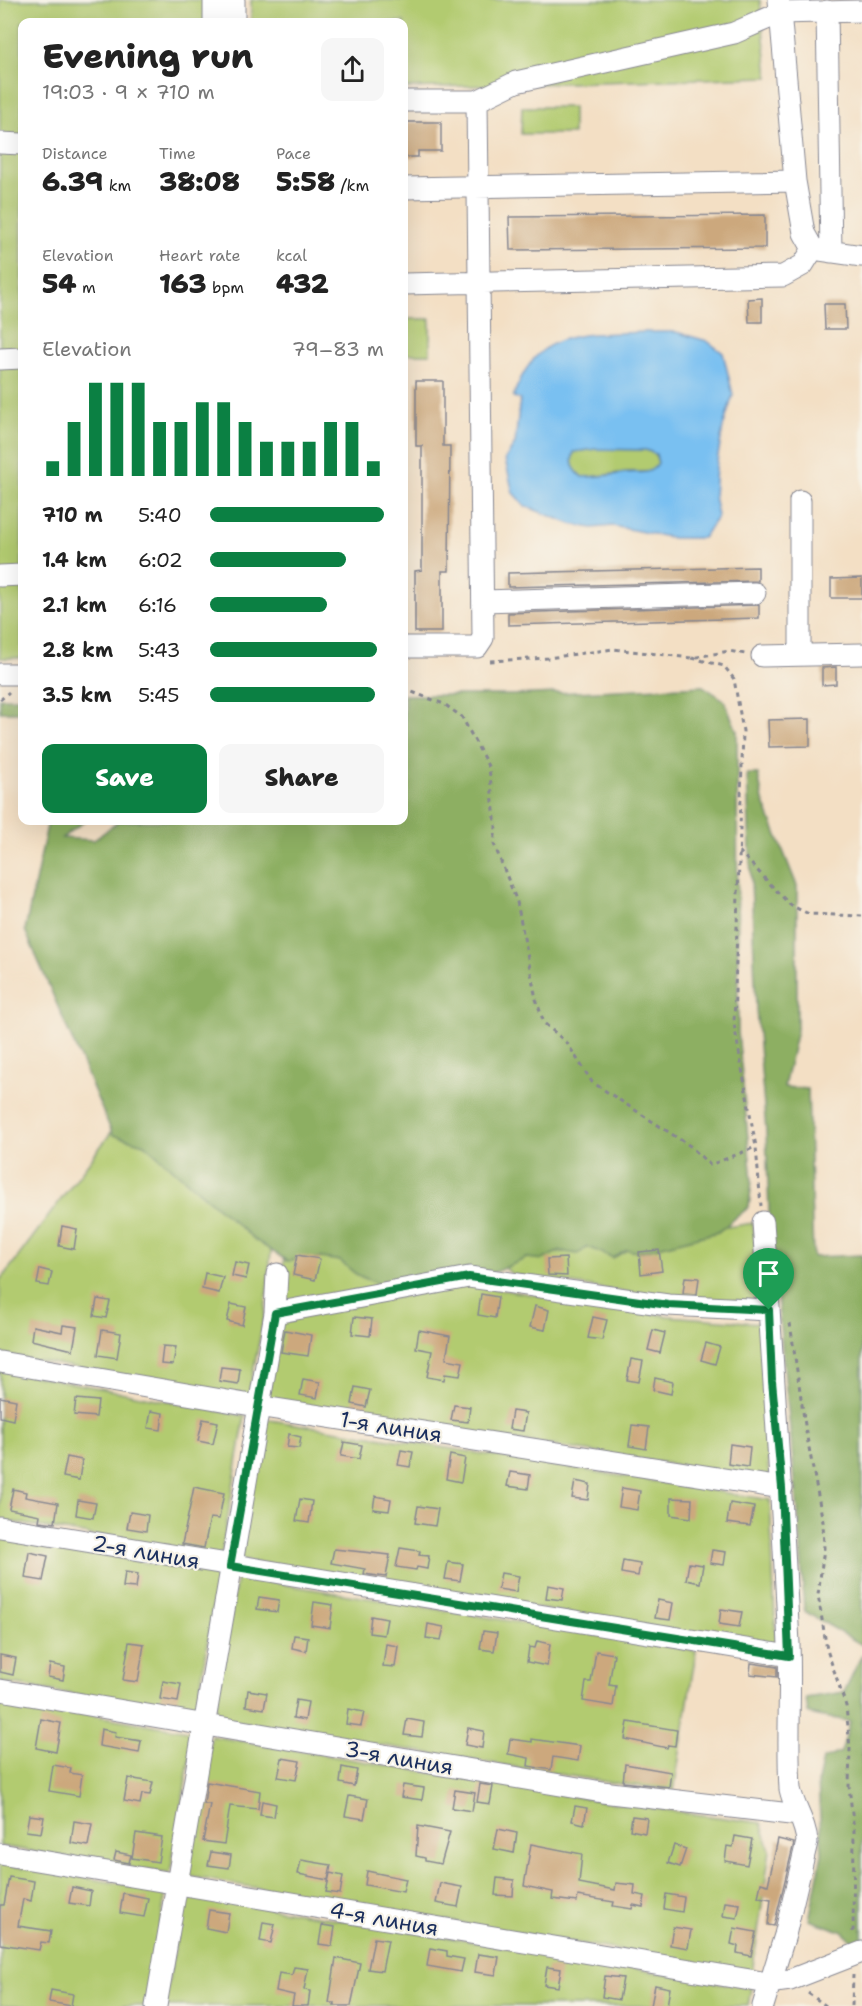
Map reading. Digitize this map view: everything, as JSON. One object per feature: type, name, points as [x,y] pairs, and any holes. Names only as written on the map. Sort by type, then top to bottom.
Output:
[{"type":"street","points":[[214,0],[214,18]]},
{"type":"street","points":[[234,0],[234,18]]},
{"type":"street","points":[[779,7],[795,181],[804,233],[822,250],[862,256]]},
{"type":"street","points":[[408,101],[477,101],[516,82],[734,33],[779,7],[826,12],[862,11]]},
{"type":"street","points":[[822,250],[826,12]]},
{"type":"street","points":[[408,646],[477,646],[483,638],[477,101]]},
{"type":"street","points":[[0,143],[18,144]]},
{"type":"street","points":[[408,188],[795,181]]},
{"type":"street","points":[[408,284],[479,285],[783,276],[803,265],[822,250]]},
{"type":"street","points":[[0,359],[18,358]]},
{"type":"street","points":[[800,501],[800,655]]},
{"type":"street","points":[[0,576],[18,575]]},
{"type":"street","points":[[483,601],[755,593]]},
{"type":"street","points":[[762,656],[862,654]]},
{"type":"street","points":[[0,674],[18,674]]},
{"type":"street","points":[[763,1213],[772,1381],[782,1488],[789,1656],[789,1776],[792,1801],[806,1830],[807,1842],[785,1935],[768,1983],[763,2006]]},
{"type":"street","points":[[156,2006],[257,1406],[275,1313],[277,1274]]},
{"type":"street","points":[[275,1313],[469,1277],[668,1305],[769,1310]]},
{"type":"street","name":"1-я линия","points":[[0,1362],[257,1406],[782,1488]]},
{"type":"street","name":"2-я линия","points":[[0,1527],[789,1656]]},
{"type":"street","name":"3-я линия","points":[[0,1690],[602,1792],[799,1815]]},
{"type":"street","name":"4-я линия","points":[[0,1854],[768,1983]]},
{"type":"street","points":[[768,1983],[790,1980],[857,1954]]},
{"type":"path","points":[[480,661],[548,658],[613,650],[692,658],[724,666],[734,679],[743,731],[734,1024],[756,1147],[763,1213]]},
{"type":"path","points":[[692,658],[729,651],[762,656]]},
{"type":"path","points":[[408,690],[444,704],[462,717],[489,768],[496,826],[494,844],[517,902],[536,999],[544,1023],[567,1043],[592,1082],[690,1146],[710,1165],[756,1147]]},
{"type":"path","points":[[738,850],[790,905],[809,914],[862,916]]},
{"type":"path","points":[[789,1317],[806,1432],[823,1522],[824,1548],[818,1595],[827,1650],[846,1706],[850,1748],[849,1786],[854,1831],[857,1954],[852,2006]]},
{"type":"green space","points":[[0,0],[219,0],[220,18],[18,18],[18,658],[0,658]]},
{"type":"green space","points":[[251,0],[760,0],[768,77],[408,88],[408,18],[251,18]]},
{"type":"green space","points":[[522,107],[573,107],[573,134],[521,134]]},
{"type":"green space","points":[[408,319],[430,319],[430,354],[408,354]]},
{"type":"green space","points":[[596,449],[646,450],[655,454],[658,463],[654,470],[650,471],[582,477],[573,466],[574,452]]},
{"type":"green space","points":[[703,686],[724,700],[737,731],[738,1032],[752,1181],[749,1207],[718,1232],[638,1252],[627,1250],[613,1258],[588,1247],[578,1254],[559,1251],[543,1260],[527,1258],[484,1277],[393,1294],[357,1275],[340,1261],[321,1258],[287,1261],[255,1240],[144,1144],[113,1135],[25,930],[47,825],[80,825],[62,838],[94,840],[114,825],[408,825],[408,695],[513,695]]},
{"type":"green space","points":[[0,698],[18,698],[18,712],[0,712]]},
{"type":"green space","points":[[747,774],[758,774],[763,800],[797,886],[797,1030],[784,1087],[808,1089],[813,1257],[862,1255],[862,1645],[804,1611],[800,1532],[769,1212],[766,1131],[756,1009]]},
{"type":"green space","points":[[113,1130],[149,1142],[273,1231],[265,1312],[248,1398],[0,1354],[0,1281]]},
{"type":"green space","points":[[753,1223],[759,1302],[665,1298],[513,1275],[498,1262]]},
{"type":"green space","points":[[285,1235],[398,1284],[281,1304]]},
{"type":"green space","points":[[466,1284],[668,1316],[759,1323],[769,1479],[267,1402],[281,1320]]},
{"type":"green space","points":[[0,1369],[245,1416],[221,1557],[0,1520]]},
{"type":"green space","points":[[264,1419],[770,1500],[776,1647],[240,1560]]},
{"type":"green space","points":[[0,1537],[218,1575],[196,1715],[0,1682]]},
{"type":"green space","points":[[237,1577],[696,1651],[674,1790],[613,1783],[214,1718]]},
{"type":"green space","points":[[862,1654],[862,1943],[855,1943],[841,1931],[809,1920],[822,1854],[818,1781],[823,1759],[841,1752],[850,1722],[808,1713],[806,1698],[844,1692]]},
{"type":"green space","points":[[0,1700],[194,1732],[170,1874],[0,1846]]},
{"type":"green space","points":[[211,1736],[607,1802],[761,1823],[770,1850],[752,1973],[187,1876]]},
{"type":"green space","points":[[0,1864],[166,1891],[147,2006],[0,2006]]},
{"type":"green space","points":[[184,1894],[751,1988],[748,2006],[164,2006]]},
{"type":"water","points":[[676,332],[707,341],[723,353],[733,395],[723,427],[716,467],[714,496],[718,516],[703,538],[673,538],[613,526],[592,528],[571,524],[525,506],[513,493],[505,459],[515,444],[520,399],[513,397],[523,374],[535,357],[549,346],[582,335]],"holes":[[[596,449],[646,450],[656,454],[658,463],[651,470],[643,473],[582,477],[572,463],[574,452]]]},
{"type":"building","points":[[408,122],[441,122],[441,151],[418,151],[418,157],[408,157]]},
{"type":"building","points":[[765,215],[765,248],[510,250],[509,217]]},
{"type":"building","points":[[762,298],[762,322],[749,322],[748,299]]},
{"type":"building","points":[[824,304],[845,304],[846,329],[825,329]]},
{"type":"building","points":[[416,381],[443,381],[443,446],[450,446],[449,571],[442,571],[442,632],[415,632],[415,571],[422,570],[422,446],[416,446]]},
{"type":"building","points":[[758,567],[758,581],[508,587],[508,573]]},
{"type":"building","points":[[862,578],[862,598],[831,598],[831,579]]},
{"type":"building","points":[[759,605],[759,618],[508,625],[508,613]]},
{"type":"building","points":[[836,667],[836,684],[822,685],[822,668]]},
{"type":"building","points":[[810,719],[810,746],[769,747],[768,720]]},
{"type":"building","points":[[62,1226],[77,1229],[74,1249],[59,1246]]},
{"type":"building","points":[[659,1250],[662,1271],[641,1274],[639,1252]]},
{"type":"building","points":[[297,1255],[320,1259],[315,1280],[293,1275]]},
{"type":"building","points":[[566,1258],[567,1276],[548,1275],[547,1259]]},
{"type":"building","points":[[235,1262],[249,1265],[246,1279],[232,1276]]},
{"type":"building","points":[[40,1269],[52,1272],[49,1286],[37,1284]]},
{"type":"building","points":[[205,1273],[223,1277],[219,1293],[202,1289]]},
{"type":"building","points":[[685,1277],[699,1278],[697,1294],[683,1293]]},
{"type":"building","points":[[481,1294],[498,1297],[495,1318],[478,1315]]},
{"type":"building","points":[[97,1299],[110,1301],[106,1318],[94,1316]]},
{"type":"building","points":[[231,1304],[246,1307],[242,1325],[227,1321]]},
{"type":"building","points":[[535,1306],[549,1310],[545,1330],[530,1327]]},
{"type":"building","points":[[354,1317],[372,1319],[370,1336],[352,1334]]},
{"type":"building","points":[[593,1317],[607,1320],[602,1340],[588,1338]]},
{"type":"building","points":[[63,1325],[77,1327],[73,1350],[31,1340],[33,1326],[62,1332]]},
{"type":"building","points":[[102,1330],[121,1333],[117,1358],[98,1355]]},
{"type":"building","points":[[285,1330],[311,1335],[308,1356],[281,1352]]},
{"type":"building","points":[[419,1330],[450,1336],[446,1359],[463,1362],[460,1376],[445,1374],[444,1380],[427,1377],[432,1351],[416,1348]]},
{"type":"building","points":[[653,1330],[665,1333],[660,1353],[648,1350]]},
{"type":"building","points":[[706,1343],[720,1347],[715,1364],[701,1360]]},
{"type":"building","points":[[163,1346],[176,1347],[173,1365],[161,1364]]},
{"type":"building","points":[[631,1359],[643,1361],[639,1382],[627,1380]]},
{"type":"building","points":[[221,1367],[240,1369],[238,1384],[219,1381]]},
{"type":"building","points":[[655,1378],[673,1382],[671,1394],[653,1390]]},
{"type":"building","points":[[303,1379],[320,1382],[317,1398],[300,1395]]},
{"type":"building","points":[[355,1387],[370,1390],[366,1407],[352,1404]]},
{"type":"building","points":[[0,1397],[16,1400],[13,1420],[0,1417]]},
{"type":"building","points":[[76,1399],[98,1401],[96,1417],[74,1415]]},
{"type":"building","points":[[454,1405],[470,1407],[468,1422],[451,1420]]},
{"type":"building","points":[[151,1411],[163,1413],[161,1430],[148,1428]]},
{"type":"building","points":[[512,1411],[526,1413],[523,1431],[509,1429]]},
{"type":"building","points":[[203,1419],[218,1422],[213,1444],[198,1441]]},
{"type":"building","points":[[632,1425],[649,1427],[646,1449],[629,1446]]},
{"type":"building","points":[[289,1434],[301,1437],[299,1448],[287,1447]]},
{"type":"building","points":[[344,1442],[362,1445],[359,1459],[341,1456]]},
{"type":"building","points":[[730,1444],[750,1447],[748,1467],[728,1464]]},
{"type":"building","points":[[401,1450],[413,1452],[410,1467],[398,1465]]},
{"type":"building","points":[[450,1455],[465,1458],[461,1482],[446,1479]]},
{"type":"building","points":[[67,1457],[82,1460],[79,1480],[63,1477]]},
{"type":"building","points":[[510,1472],[530,1475],[528,1489],[507,1486]]},
{"type":"building","points":[[575,1481],[590,1484],[588,1500],[572,1498]]},
{"type":"building","points":[[194,1487],[224,1493],[219,1519],[210,1518],[204,1548],[182,1544]]},
{"type":"building","points":[[622,1488],[640,1491],[637,1510],[619,1507]]},
{"type":"building","points":[[13,1489],[26,1492],[25,1497],[58,1503],[55,1523],[39,1521],[40,1515],[9,1509]]},
{"type":"building","points":[[375,1496],[391,1499],[389,1511],[373,1509]]},
{"type":"building","points":[[671,1498],[692,1499],[691,1518],[671,1515]]},
{"type":"building","points":[[300,1499],[312,1501],[309,1523],[296,1521]]},
{"type":"building","points":[[78,1500],[96,1503],[93,1518],[76,1515]]},
{"type":"building","points":[[730,1503],[754,1507],[750,1526],[727,1523]]},
{"type":"building","points":[[418,1506],[438,1509],[435,1526],[415,1523]]},
{"type":"building","points":[[130,1512],[148,1515],[146,1531],[127,1528]]},
{"type":"building","points":[[400,1548],[420,1551],[419,1555],[429,1556],[427,1569],[396,1567]]},
{"type":"building","points":[[334,1549],[390,1555],[386,1577],[364,1574],[365,1569],[331,1563]]},
{"type":"building","points":[[712,1550],[726,1552],[724,1565],[710,1563]]},
{"type":"building","points":[[29,1552],[48,1556],[43,1581],[25,1578]]},
{"type":"building","points":[[623,1561],[640,1564],[638,1576],[621,1573]]},
{"type":"building","points":[[448,1562],[463,1564],[460,1581],[445,1579]]},
{"type":"building","points":[[689,1563],[703,1565],[700,1583],[686,1580]]},
{"type":"building","points":[[125,1572],[138,1574],[136,1588],[123,1587]]},
{"type":"building","points":[[501,1573],[519,1576],[516,1592],[498,1589]]},
{"type":"building","points":[[548,1585],[564,1588],[562,1600],[546,1598]]},
{"type":"building","points":[[259,1597],[279,1600],[277,1612],[257,1609]]},
{"type":"building","points":[[658,1600],[673,1603],[670,1620],[655,1618]]},
{"type":"building","points":[[314,1602],[333,1605],[330,1628],[311,1625]]},
{"type":"building","points":[[721,1609],[742,1612],[739,1627],[719,1624]]},
{"type":"building","points":[[371,1616],[387,1619],[384,1635],[369,1633]]},
{"type":"building","points":[[428,1624],[444,1627],[441,1640],[426,1638]]},
{"type":"building","points":[[483,1631],[497,1633],[494,1651],[480,1649]]},
{"type":"building","points":[[294,1635],[308,1637],[306,1651],[292,1648]]},
{"type":"building","points":[[537,1641],[550,1644],[547,1666],[527,1662],[529,1647],[535,1648]]},
{"type":"building","points":[[129,1642],[144,1644],[138,1682],[123,1680]]},
{"type":"building","points":[[386,1644],[398,1646],[395,1667],[383,1666]]},
{"type":"building","points":[[596,1651],[614,1654],[609,1685],[616,1686],[613,1706],[583,1701],[586,1682],[591,1682]]},
{"type":"building","points":[[0,1655],[16,1658],[13,1675],[0,1672]]},
{"type":"building","points":[[751,1663],[777,1667],[777,1677],[750,1674]]},
{"type":"building","points":[[50,1664],[65,1667],[63,1680],[48,1677]]},
{"type":"building","points":[[163,1681],[181,1684],[178,1702],[160,1699]]},
{"type":"building","points":[[248,1690],[267,1693],[264,1709],[246,1706]]},
{"type":"building","points":[[296,1700],[308,1702],[305,1720],[293,1718]]},
{"type":"building","points":[[348,1709],[364,1712],[361,1726],[346,1724]]},
{"type":"building","points":[[41,1719],[61,1723],[56,1752],[36,1748]]},
{"type":"building","points":[[407,1719],[424,1722],[422,1737],[404,1735]]},
{"type":"building","points":[[628,1722],[677,1730],[675,1746],[668,1745],[667,1748],[625,1739]]},
{"type":"building","points":[[468,1728],[484,1731],[482,1748],[465,1745]]},
{"type":"building","points":[[101,1729],[116,1732],[115,1737],[141,1741],[139,1753],[99,1746]]},
{"type":"building","points":[[510,1739],[532,1742],[532,1739],[580,1746],[578,1761],[553,1757],[551,1770],[528,1766],[529,1758],[508,1754]]},
{"type":"building","points":[[282,1758],[300,1761],[296,1780],[278,1777]]},
{"type":"building","points":[[625,1764],[671,1772],[669,1787],[623,1782]]},
{"type":"building","points":[[53,1765],[71,1768],[70,1773],[82,1775],[79,1796],[49,1791]]},
{"type":"building","points":[[342,1767],[357,1770],[354,1786],[340,1783]]},
{"type":"building","points":[[128,1778],[153,1782],[150,1795],[142,1794],[140,1804],[124,1801]]},
{"type":"building","points":[[207,1782],[260,1791],[258,1809],[230,1806],[224,1844],[203,1841],[210,1804],[204,1804]]},
{"type":"building","points":[[480,1784],[493,1786],[490,1804],[477,1802]]},
{"type":"building","points":[[403,1785],[424,1788],[422,1800],[401,1797]]},
{"type":"building","points":[[455,1790],[475,1793],[472,1811],[452,1808]]},
{"type":"building","points":[[349,1796],[368,1799],[364,1819],[345,1816]]},
{"type":"building","points":[[262,1801],[276,1804],[274,1817],[260,1815]]},
{"type":"building","points":[[575,1806],[587,1808],[584,1824],[572,1821]]},
{"type":"building","points":[[29,1815],[44,1817],[41,1833],[26,1831]]},
{"type":"building","points":[[632,1816],[647,1818],[645,1833],[630,1830]]},
{"type":"building","points":[[74,1821],[92,1824],[88,1846],[71,1843]]},
{"type":"building","points":[[418,1826],[450,1832],[441,1864],[425,1861],[425,1858],[416,1856]]},
{"type":"building","points":[[498,1829],[517,1833],[514,1853],[494,1849]]},
{"type":"building","points":[[136,1833],[162,1837],[158,1862],[132,1858]]},
{"type":"building","points":[[735,1836],[752,1839],[747,1865],[725,1861],[727,1846],[733,1847]]},
{"type":"building","points":[[778,1839],[794,1843],[774,1926],[768,1925],[771,1899],[758,1897],[761,1883],[768,1885]]},
{"type":"building","points":[[531,1844],[582,1854],[579,1883],[615,1890],[616,1883],[635,1885],[634,1894],[645,1896],[643,1907],[633,1905],[632,1909],[613,1906],[614,1902],[578,1896],[577,1902],[552,1899],[553,1892],[524,1886]]},
{"type":"building","points":[[674,1845],[686,1849],[680,1867],[668,1863]]},
{"type":"building","points":[[116,1852],[131,1855],[129,1863],[114,1860]]},
{"type":"building","points":[[211,1852],[231,1855],[229,1868],[208,1865]]},
{"type":"building","points":[[301,1860],[331,1865],[328,1880],[298,1874]]},
{"type":"building","points":[[367,1871],[406,1879],[403,1892],[365,1885]]},
{"type":"building","points":[[330,1873],[343,1876],[340,1894],[326,1892]]},
{"type":"building","points":[[9,1877],[34,1881],[31,1901],[23,1899],[18,1926],[51,1931],[49,1943],[41,1942],[39,1950],[0,1944],[0,1905],[4,1905]]},
{"type":"building","points":[[497,1878],[514,1880],[513,1896],[495,1895]]},
{"type":"building","points":[[440,1883],[462,1887],[458,1907],[436,1903]]},
{"type":"building","points":[[72,1887],[91,1891],[89,1906],[69,1903]]},
{"type":"building","points":[[123,1893],[148,1898],[144,1917],[120,1913]]},
{"type":"building","points":[[666,1894],[684,1897],[682,1912],[664,1909]]},
{"type":"building","points":[[725,1902],[740,1904],[737,1918],[723,1916]]},
{"type":"building","points":[[209,1910],[229,1913],[226,1932],[206,1928]]},
{"type":"building","points":[[263,1922],[275,1924],[271,1943],[260,1941]]},
{"type":"building","points":[[322,1925],[335,1927],[332,1946],[319,1944]]},
{"type":"building","points":[[673,1927],[691,1930],[688,1948],[670,1945]]},
{"type":"building","points":[[734,1928],[756,1932],[751,1956],[737,1953],[738,1946],[731,1944]]},
{"type":"building","points":[[374,1938],[388,1940],[382,1971],[368,1969]]},
{"type":"building","points":[[430,1948],[447,1951],[447,1956],[464,1959],[461,1972],[427,1966]]},
{"type":"building","points":[[478,1954],[499,1957],[496,1975],[475,1972]]},
{"type":"building","points":[[336,1958],[360,1963],[351,2006],[334,2006],[335,2003],[329,2003]]},
{"type":"building","points":[[294,1967],[308,1969],[304,1990],[310,1991],[308,2006],[292,2006],[294,1995],[276,1991],[279,1973],[292,1975]]},
{"type":"building","points":[[547,1967],[561,1969],[558,1987],[544,1985]]},
{"type":"building","points":[[605,1976],[623,1978],[619,2000],[602,1997]]},
{"type":"building","points":[[655,1985],[670,1988],[667,2006],[651,2006]]},
{"type":"building","points":[[51,1990],[73,1994],[71,2006],[49,2002]]},
{"type":"route","points":[[469,1277],[668,1305],[769,1310],[772,1381],[782,1488],[789,1656],[230,1566],[275,1313],[469,1277]]}]
